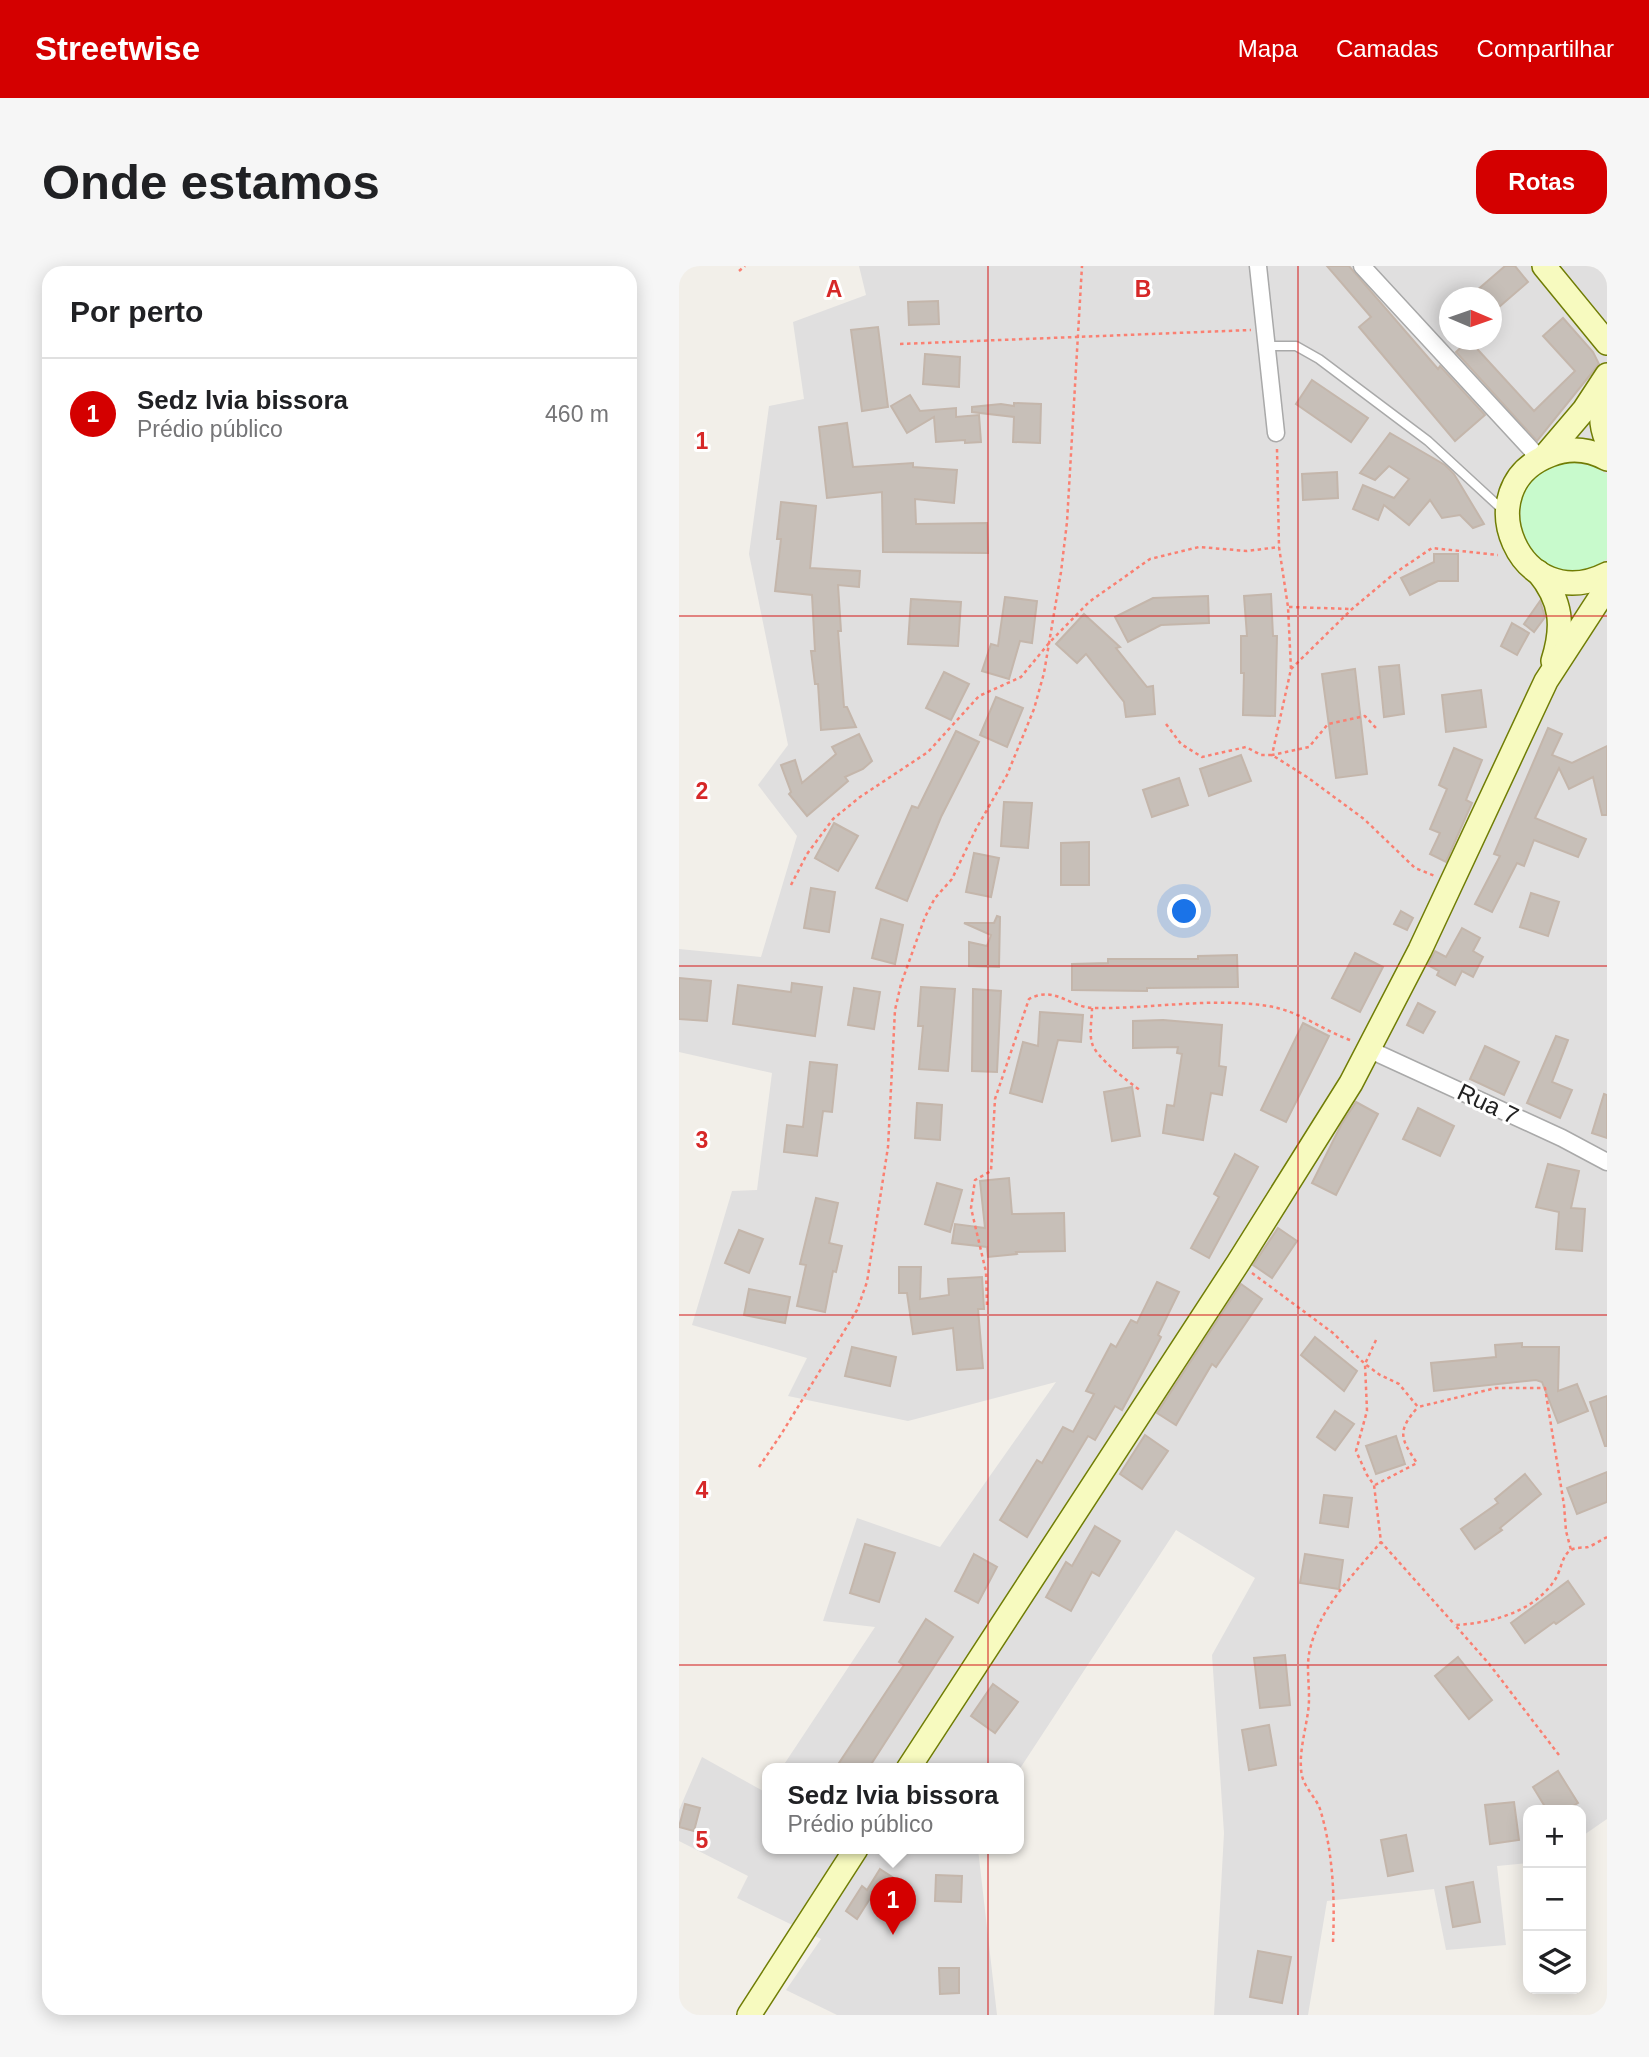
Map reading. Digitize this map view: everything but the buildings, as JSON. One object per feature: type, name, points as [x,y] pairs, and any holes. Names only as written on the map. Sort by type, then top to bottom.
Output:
[{"type":"main road","points":[[1544,266],[1607,343]]},
{"type":"main road","points":[[912,1763],[1238,1263],[1351,1083],[1420,950],[1546,681],[1556,651],[1560,621],[1553,593],[1513,543],[1507,514],[1510,498],[1527,469],[1542,458],[1584,410],[1607,375]]},
{"type":"main road","points":[[1607,391],[1601,410],[1601,425],[1607,441]]},
{"type":"main road","points":[[1542,458],[1569,450],[1585,451],[1607,459]]},
{"type":"main road","points":[[1530,565],[1550,579],[1572,583],[1595,580],[1607,574]]},
{"type":"main road","points":[[1546,681],[1607,587]]},
{"type":"main road","points":[[749,2015],[853,1854]]},
{"type":"street","points":[[1258,266],[1276,433]]},
{"type":"street","points":[[1362,266],[1542,458]]},
{"type":"street","name":"Rua 7","points":[[1368,1049],[1562,1138],[1607,1162]]},
{"type":"lane","points":[[1266,346],[1296,346],[1319,359],[1436,448],[1507,514]]},
{"type":"path","points":[[739,271],[745,266]]},
{"type":"path","points":[[758,1467],[782,1433],[857,1310],[867,1282],[887,1160],[895,1010],[901,984],[925,917],[935,898],[952,879],[1007,775],[1034,709],[1049,643],[1067,522],[1082,266]]},
{"type":"path","points":[[900,344],[1264,329]]},
{"type":"path","points":[[1272,755],[1291,669],[1288,607],[1279,547],[1276,433]]},
{"type":"path","points":[[791,885],[807,854],[833,819],[860,796],[928,752],[978,695],[1021,677],[1089,601],[1150,559],[1199,547],[1247,551],[1279,547]]},
{"type":"path","points":[[1291,669],[1352,609],[1395,573],[1432,548],[1530,565]]},
{"type":"path","points":[[1288,607],[1352,609]]},
{"type":"path","points":[[1166,724],[1181,744],[1202,757],[1246,747],[1261,755],[1309,747],[1328,724],[1365,716],[1376,728]]},
{"type":"path","points":[[1272,755],[1364,819],[1415,868],[1451,882]]},
{"type":"path","points":[[987,1305],[986,1272],[971,1208],[975,1180],[991,1171],[995,1100],[1029,999],[1040,994],[1056,995],[1092,1008],[1226,1003],[1270,1006],[1305,1016],[1337,1036],[1368,1049]]},
{"type":"path","points":[[1092,1008],[1091,1041],[1094,1048],[1111,1068],[1141,1091]]},
{"type":"path","points":[[1238,1263],[1333,1333],[1365,1364],[1399,1384],[1418,1407]]},
{"type":"path","points":[[1376,1340],[1365,1364],[1367,1412],[1356,1451],[1374,1485],[1381,1542],[1490,1665],[1559,1755]]},
{"type":"path","points":[[1374,1485],[1417,1463],[1403,1443],[1405,1422],[1418,1407],[1496,1388],[1545,1388],[1571,1550]]},
{"type":"path","points":[[1455,1625],[1482,1623],[1520,1610],[1544,1594],[1571,1550],[1590,1546],[1607,1536]]},
{"type":"path","points":[[1333,1942],[1334,1907],[1328,1841],[1319,1806],[1303,1779],[1301,1762],[1310,1692],[1309,1655],[1319,1626],[1346,1583],[1381,1542]]},
{"type":"shaded area","points":[[859,266],[1607,266],[1607,1819],[1586,1834],[1586,1805],[1523,1805],[1523,1863],[1497,1866],[1506,1945],[1446,1950],[1434,1889],[1327,1901],[1308,2015],[1214,2015],[1224,1833],[1212,1655],[1255,1578],[1176,1530],[1024,1763],[785,1763],[875,1627],[823,1621],[857,1518],[940,1547],[1056,1382],[908,1421],[788,1396],[807,1358],[692,1325],[732,1191],[757,1190],[772,1073],[679,1052],[679,949],[761,957],[797,836],[758,785],[788,745],[749,554],[769,406],[804,399],[793,322],[866,295]]},
{"type":"shaded area","points":[[702,1757],[762,1790],[762,1854],[979,1854],[997,2015],[837,2015],[786,1990],[821,1939],[737,1898],[748,1876],[679,1841],[679,1810]]},
{"type":"green space","points":[[1569,462],[1593,466],[1607,474],[1607,559],[1580,571],[1556,568],[1537,556],[1525,536],[1520,514],[1525,491],[1541,473]]},
{"type":"place","name":"Sedz lvia bissora","points":[[893,1935]]}]
